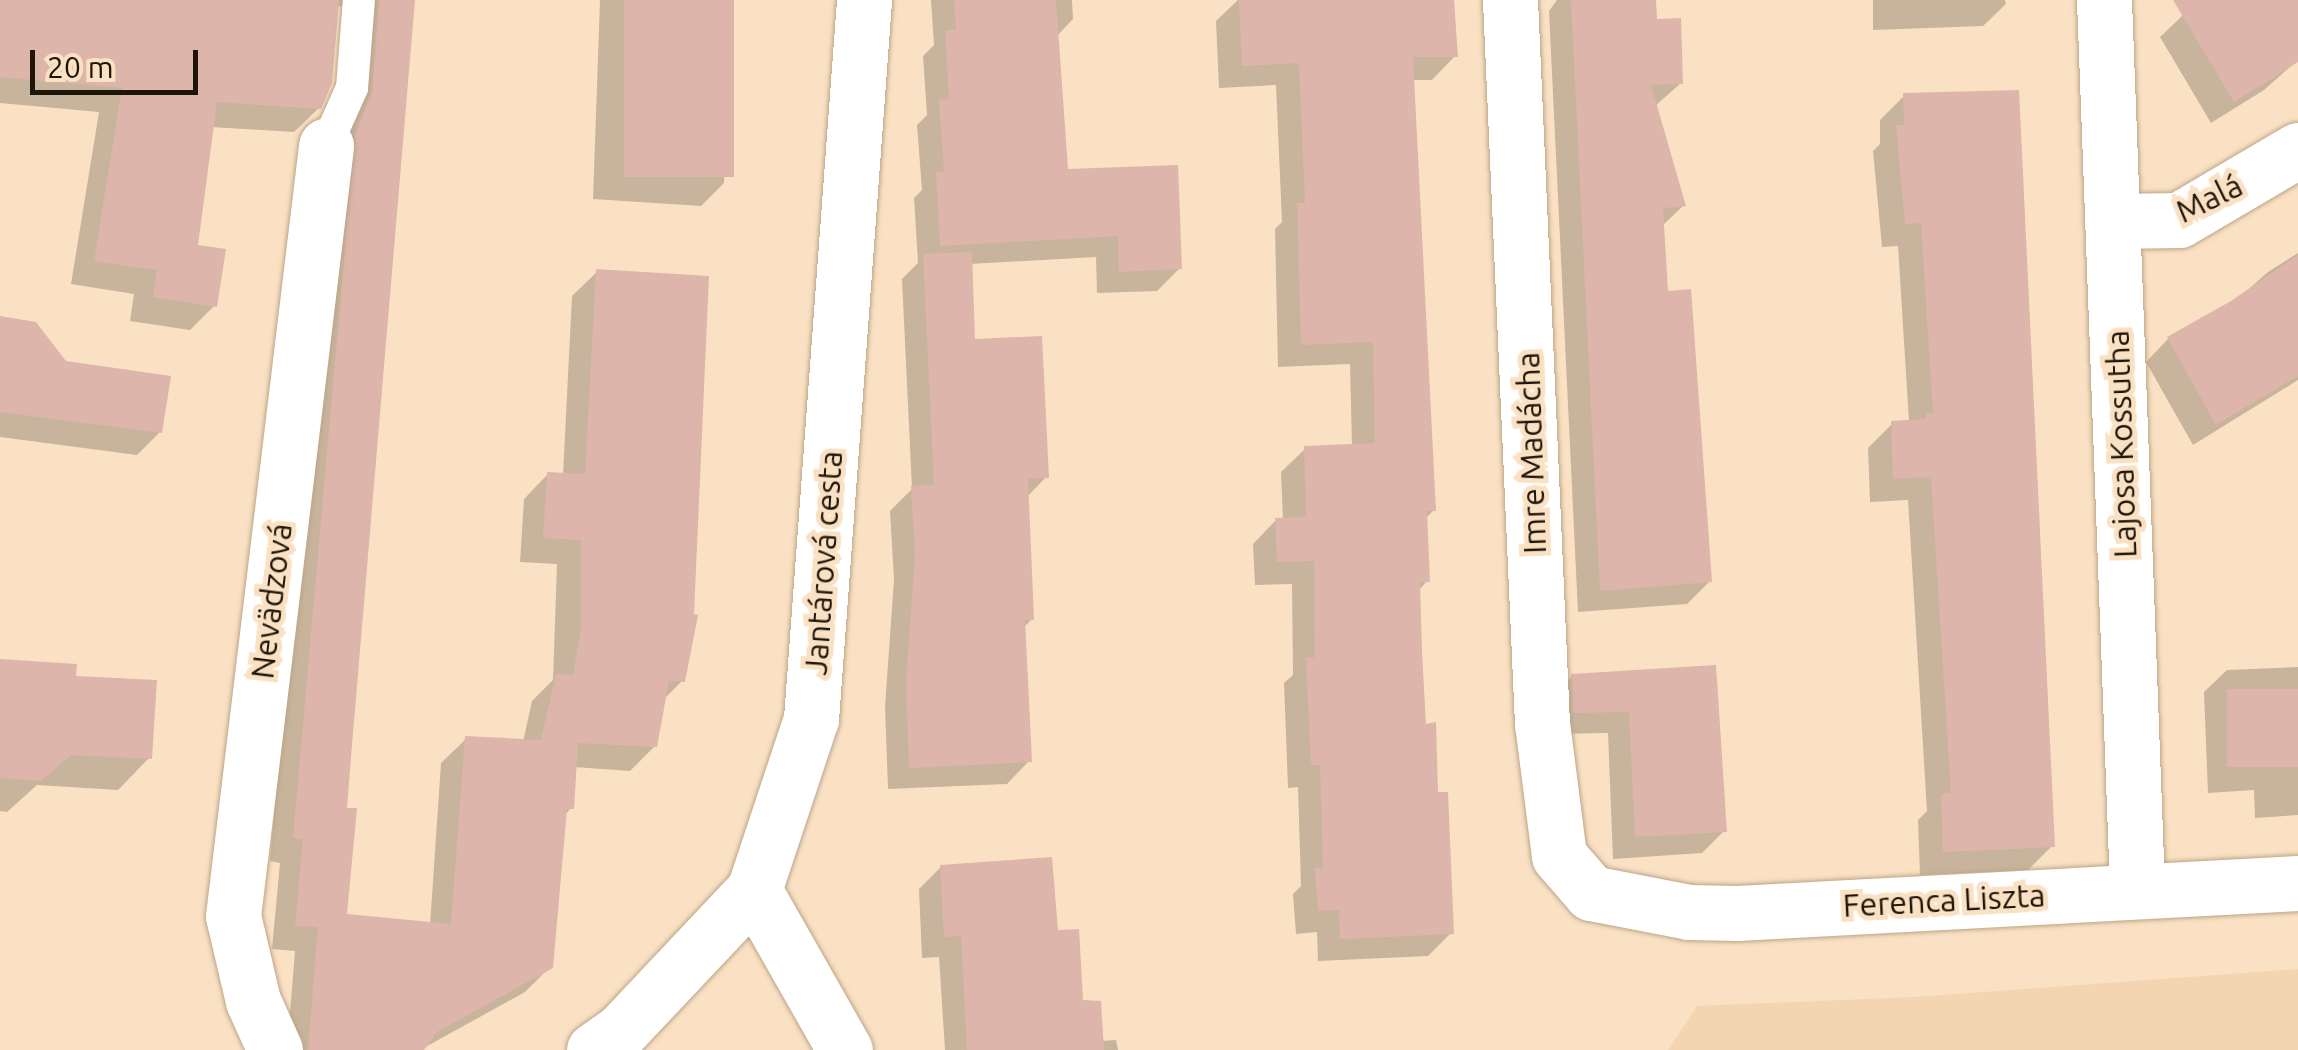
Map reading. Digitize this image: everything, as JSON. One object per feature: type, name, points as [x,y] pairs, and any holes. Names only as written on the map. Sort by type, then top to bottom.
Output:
[{"type":"street","name":"Jantárová cesta","points":[[594,1050],[620,1032],[754,890],[812,718],[864,0]]},
{"type":"street","name":"Imre Madácha","points":[[1510,0],[1542,722],[1559,856],[1591,893]]},
{"type":"street","name":"Lajosa Kossutha","points":[[2104,0],[2137,889]]},
{"type":"street","name":"Nevädzová","points":[[275,1050],[253,1001],[233,916],[326,146]]},
{"type":"street","name":"Malá","points":[[2113,221],[2179,220],[2298,150]]},
{"type":"street","name":"Ferenca Liszta","points":[[1591,893],[1689,912],[1737,913],[2298,883]]},
{"type":"street","points":[[754,890],[845,1050]]},
{"type":"lane","points":[[326,146],[352,88],[359,0]]},
{"type":"shaded area","points":[[2298,969],[2298,1050],[1668,1050],[1697,1006],[1915,997]]},
{"type":"building","points":[[0,0],[339,0],[332,83],[321,109],[217,102],[198,245],[226,249],[217,307],[153,297],[157,270],[94,261],[122,88],[0,77]]},
{"type":"building","points":[[379,0],[415,0],[347,808],[357,808],[347,914],[451,924],[465,736],[541,740],[556,674],[573,675],[581,629],[581,540],[543,538],[547,472],[585,474],[596,269],[709,276],[694,614],[698,615],[685,682],[669,681],[657,747],[578,743],[574,809],[567,809],[553,968],[437,1032],[424,1050],[308,1050],[318,927],[295,926],[303,839],[293,838],[355,136],[372,90]]},
{"type":"building","points":[[624,0],[734,0],[734,177],[624,177]]},
{"type":"building","points":[[954,0],[1056,0],[1068,169],[1178,165],[1182,269],[1119,272],[1118,236],[940,246],[936,172],[944,172],[939,100],[949,99],[945,31],[956,29]]},
{"type":"building","points":[[1239,0],[1454,0],[1458,57],[1413,57],[1436,511],[1427,511],[1430,582],[1420,582],[1422,652],[1426,724],[1436,722],[1438,792],[1448,792],[1454,934],[1340,939],[1339,910],[1318,911],[1315,868],[1323,868],[1320,765],[1311,765],[1306,658],[1315,657],[1314,561],[1277,562],[1275,518],[1306,517],[1304,446],[1375,443],[1373,342],[1301,345],[1297,203],[1305,203],[1299,63],[1242,66]]},
{"type":"building","points":[[1571,0],[1656,0],[1657,19],[1681,18],[1683,84],[1651,85],[1686,206],[1663,208],[1668,291],[1691,289],[1712,582],[1600,591]]},
{"type":"building","points":[[2173,0],[2298,0],[2298,62],[2234,102]]},
{"type":"building","points":[[2019,90],[2055,847],[1943,852],[1941,794],[1951,793],[1931,477],[1893,479],[1891,421],[1926,419],[1926,413],[1933,413],[1921,223],[1905,224],[1896,125],[1904,125],[1903,93]]},
{"type":"building","points":[[972,252],[975,339],[1042,336],[1049,478],[1028,479],[1034,620],[1025,620],[1032,762],[909,768],[906,683],[915,555],[911,486],[934,485],[923,254]]},
{"type":"building","points":[[2298,255],[2298,376],[2216,425],[2167,337],[2231,301]]},
{"type":"building","points":[[0,316],[36,322],[66,361],[171,376],[162,433],[0,412]]},
{"type":"building","points":[[0,659],[77,664],[76,676],[157,680],[152,759],[71,755],[41,781],[0,778]]},
{"type":"building","points":[[1716,665],[1727,832],[1635,837],[1629,712],[1573,713],[1571,674]]},
{"type":"building","points":[[2227,689],[2298,689],[2298,767],[2227,767]]},
{"type":"building","points":[[1052,857],[1058,930],[1079,929],[1083,1000],[1101,1001],[1104,1050],[967,1050],[961,936],[944,937],[940,865]]}]
